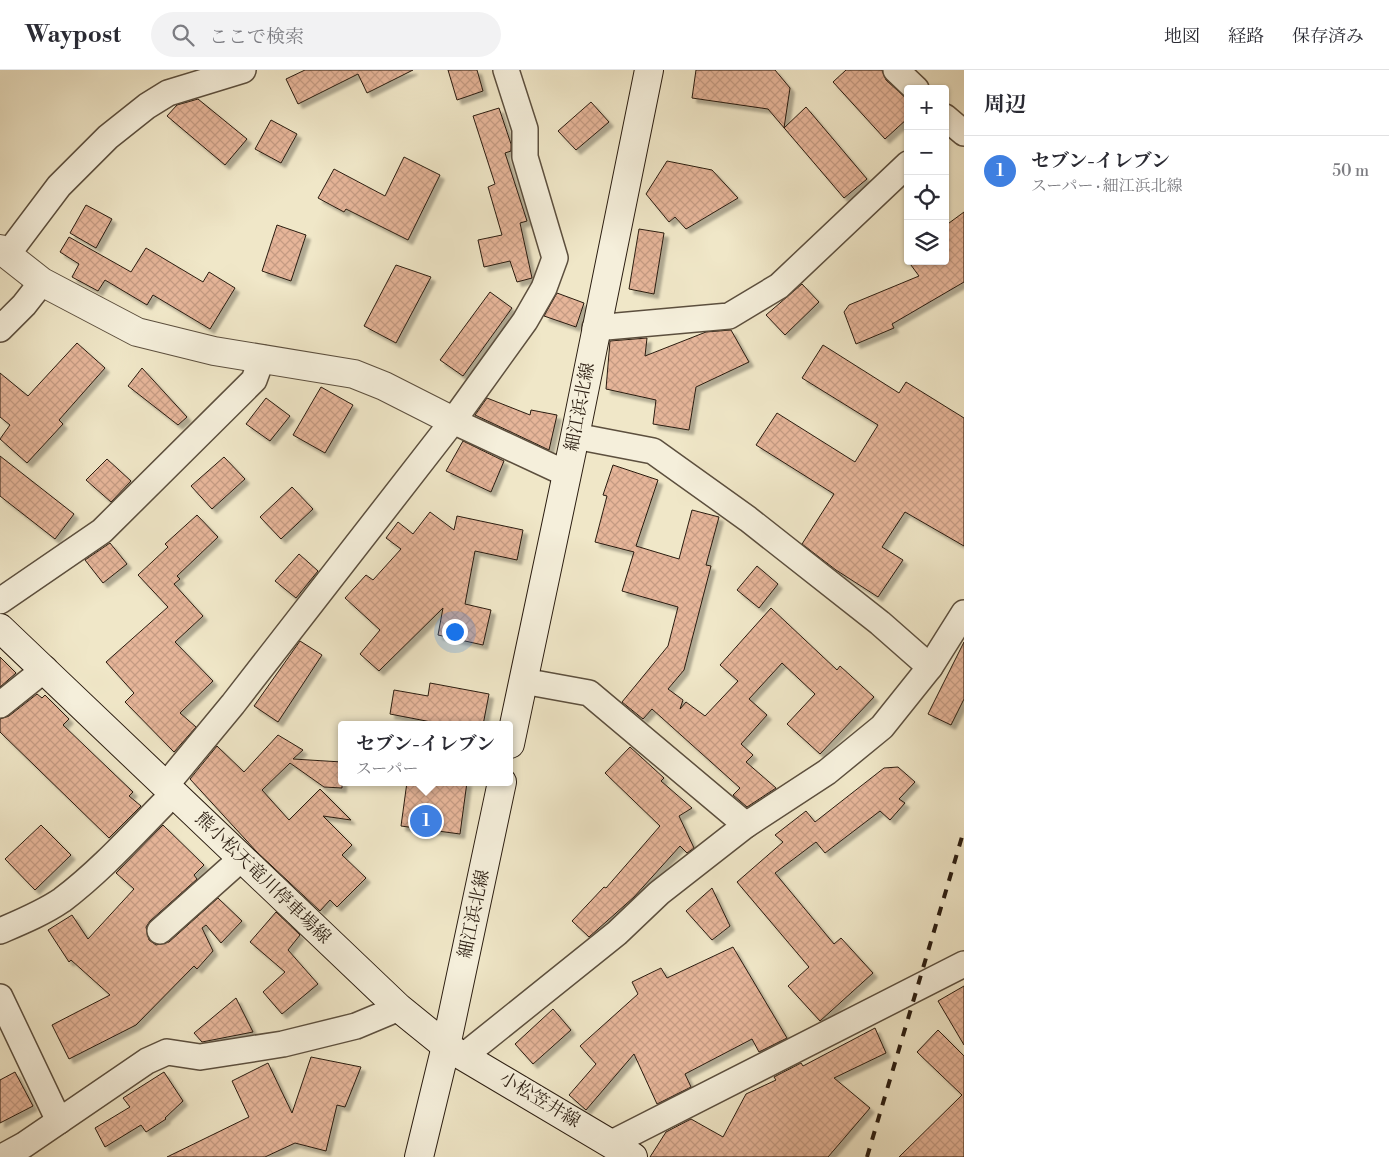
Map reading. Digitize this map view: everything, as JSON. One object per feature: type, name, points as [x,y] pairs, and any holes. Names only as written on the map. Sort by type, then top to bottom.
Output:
[{"type":"main road","name":"細江浜北線","points":[[513,729],[649,70]]},
{"type":"main road","points":[[4,252],[42,282],[137,332],[214,351],[354,374],[384,386],[453,422]]},
{"type":"main road","name":"熊小松天竜川停車場線","points":[[0,628],[399,1008],[456,1050]]},
{"type":"main road","name":"細江浜北線","points":[[456,1050],[501,786]]},
{"type":"main road","points":[[419,1157],[456,1050]]},
{"type":"main road","name":"小松笠井線","points":[[456,1050],[622,1150]]},
{"type":"street","points":[[4,252],[59,186],[108,137],[147,106],[168,93],[243,70]]},
{"type":"street","points":[[0,931],[29,919],[61,900],[90,876],[170,789],[233,704],[453,422],[525,321],[544,288],[555,258],[524,157],[525,129],[506,70]]},
{"type":"street","points":[[896,70],[912,85]]},
{"type":"street","points":[[596,328],[729,316],[779,286],[904,168]]},
{"type":"street","points":[[0,330],[42,282]]},
{"type":"street","points":[[0,601],[102,531],[254,380],[262,358]]},
{"type":"street","points":[[453,422],[567,474]]},
{"type":"street","points":[[575,436],[653,451],[748,519],[880,623],[930,667]]},
{"type":"street","points":[[456,1050],[617,933],[659,893],[746,825],[828,772],[882,727],[930,667],[964,614]]},
{"type":"street","points":[[0,705],[45,669]]},
{"type":"street","points":[[523,681],[589,692],[746,825]]},
{"type":"street","points":[[160,931],[242,858]]},
{"type":"street","points":[[622,1150],[964,964]]},
{"type":"street","points":[[0,997],[59,1121]]},
{"type":"street","points":[[2,1157],[147,1061],[167,1052],[200,1056],[283,1044],[356,1026],[399,1008]]},
{"type":"building","points":[[305,70],[413,70],[367,93],[358,74],[298,104],[286,79]]},
{"type":"building","points":[[448,70],[477,70],[483,91],[457,100]]},
{"type":"building","points":[[696,70],[775,70],[790,88],[784,128],[768,109],[692,98]]},
{"type":"building","points":[[846,70],[882,70],[886,80],[904,96],[904,122],[885,139],[833,82]]},
{"type":"building","points":[[198,99],[247,139],[225,165],[167,116],[177,105]]},
{"type":"building","points":[[591,102],[609,122],[576,150],[558,131]]},
{"type":"building","points":[[806,107],[867,179],[844,198],[784,128]]},
{"type":"building","points":[[499,108],[511,144],[511,151],[505,153],[527,221],[520,223],[532,278],[517,282],[510,261],[484,267],[478,240],[502,235],[488,187],[495,184],[473,116]]},
{"type":"building","points":[[271,120],[297,134],[281,163],[255,149]]},
{"type":"building","points":[[404,157],[440,175],[408,240],[346,209],[344,212],[318,198],[334,169],[385,196]]},
{"type":"building","points":[[667,161],[712,170],[738,198],[686,229],[675,217],[669,222],[646,194]]},
{"type":"building","points":[[86,205],[112,219],[96,248],[70,233]]},
{"type":"building","points":[[964,212],[964,282],[892,324],[894,328],[856,344],[844,312],[849,305],[919,276],[911,265],[949,265],[949,223]]},
{"type":"building","points":[[277,225],[306,235],[291,281],[262,271]]},
{"type":"building","points":[[639,229],[664,233],[654,294],[629,289]]},
{"type":"building","points":[[69,237],[131,272],[146,248],[203,282],[209,272],[235,288],[210,329],[153,295],[147,305],[105,280],[98,291],[72,277],[79,264],[60,252]]},
{"type":"building","points":[[396,265],[431,277],[396,343],[364,326]]},
{"type":"building","points":[[802,284],[819,302],[785,335],[766,315]]},
{"type":"building","points":[[490,292],[512,308],[463,376],[440,360]]},
{"type":"building","points":[[557,293],[584,303],[576,327],[544,316]]},
{"type":"building","points":[[731,330],[749,362],[696,387],[689,430],[653,424],[656,400],[606,389],[610,341],[647,338],[645,356],[706,332]]},
{"type":"building","points":[[77,343],[105,368],[59,420],[63,424],[27,463],[0,439],[10,425],[0,417],[0,373],[28,396]]},
{"type":"building","points":[[823,345],[899,393],[906,382],[964,418],[964,546],[905,512],[882,547],[903,560],[878,597],[836,570],[802,544],[834,494],[756,445],[777,413],[855,462],[878,425],[802,378]]},
{"type":"building","points":[[142,368],[187,417],[178,425],[128,386]]},
{"type":"building","points":[[321,387],[353,405],[325,453],[293,435]]},
{"type":"building","points":[[266,398],[290,416],[270,441],[246,424]]},
{"type":"building","points":[[487,398],[530,415],[531,410],[557,415],[549,450],[475,415]]},
{"type":"building","points":[[463,441],[504,461],[491,492],[446,471]]},
{"type":"building","points":[[0,456],[74,514],[55,539],[0,496]]},
{"type":"building","points":[[224,457],[245,479],[212,509],[191,486]]},
{"type":"building","points":[[107,459],[131,481],[111,502],[86,480]]},
{"type":"building","points":[[613,465],[658,480],[636,546],[679,559],[692,510],[719,517],[706,565],[711,566],[684,670],[668,689],[683,700],[680,709],[686,702],[705,716],[738,681],[720,665],[771,608],[837,670],[840,666],[874,697],[820,754],[787,724],[815,694],[782,663],[749,699],[767,715],[741,744],[753,755],[746,762],[776,788],[747,807],[733,795],[740,788],[652,709],[643,719],[622,702],[668,646],[678,607],[622,591],[634,552],[595,542],[607,496],[603,495]]},
{"type":"building","points":[[292,487],[313,509],[281,539],[260,517]]},
{"type":"building","points":[[430,512],[454,530],[457,516],[523,530],[517,560],[475,551],[465,604],[491,610],[483,645],[438,635],[443,608],[379,671],[360,654],[380,630],[345,598],[366,575],[373,580],[401,549],[386,538],[398,522],[413,534]]},
{"type":"building","points":[[197,515],[218,537],[177,576],[180,579],[174,584],[203,616],[175,642],[213,681],[180,713],[196,727],[174,752],[125,702],[134,693],[106,662],[168,607],[138,575],[168,547],[165,544]]},
{"type":"building","points":[[110,543],[127,564],[103,583],[85,560]]},
{"type":"building","points":[[299,554],[318,571],[296,598],[275,581]]},
{"type":"building","points":[[757,566],[778,584],[759,608],[737,590]]},
{"type":"building","points":[[300,641],[322,655],[278,722],[254,706]]},
{"type":"building","points":[[964,642],[964,699],[951,725],[928,714]]},
{"type":"building","points":[[0,657],[16,673],[0,687]]},
{"type":"building","points":[[430,683],[489,694],[484,721],[426,721],[390,714],[394,690],[428,696]]},
{"type":"building","points":[[37,694],[42,698],[45,695],[69,719],[63,725],[133,792],[129,796],[141,806],[109,838],[0,732],[0,719],[9,716]]},
{"type":"building","points":[[278,735],[303,750],[293,759],[338,762],[338,786],[342,786],[342,788],[324,787],[290,763],[262,790],[289,820],[320,789],[351,820],[323,816],[352,845],[342,855],[366,878],[337,907],[330,900],[320,911],[257,852],[190,779],[217,746],[244,772]]},
{"type":"building","points":[[630,747],[664,778],[661,781],[692,808],[679,816],[694,848],[687,853],[680,846],[634,897],[589,937],[572,921],[604,887],[606,888],[660,826],[605,773]]},
{"type":"building","points":[[898,767],[915,782],[899,799],[905,803],[890,820],[880,811],[825,853],[816,842],[775,873],[834,944],[841,938],[873,973],[820,1021],[788,986],[809,967],[737,882],[783,842],[775,835],[806,811],[815,822],[884,768]]},
{"type":"building","points":[[406,786],[466,786],[460,834],[401,826]]},
{"type":"building","points":[[41,825],[71,855],[35,890],[5,859]]},
{"type":"building","points":[[163,825],[204,865],[194,875],[197,879],[150,921],[146,927],[149,940],[156,945],[169,942],[218,898],[242,921],[221,943],[206,925],[202,928],[213,951],[197,969],[194,966],[136,1025],[69,1059],[52,1025],[110,995],[71,960],[69,962],[48,930],[72,915],[88,939],[134,889],[116,873]]},
{"type":"building","points":[[712,888],[730,926],[712,940],[686,911]]},
{"type":"building","points":[[276,912],[300,935],[288,950],[318,984],[282,1014],[263,992],[285,972],[250,942]]},
{"type":"building","points":[[733,947],[787,1038],[759,1052],[752,1039],[685,1074],[691,1087],[657,1104],[634,1054],[586,1110],[569,1095],[596,1064],[580,1046],[638,994],[632,982],[661,968],[667,978]]},
{"type":"building","points":[[964,986],[964,1045],[938,1001]]},
{"type":"building","points":[[236,998],[253,1032],[202,1042],[194,1033]]},
{"type":"building","points":[[553,1009],[571,1030],[533,1064],[515,1044]]},
{"type":"building","points":[[875,1028],[886,1053],[834,1078],[870,1108],[828,1157],[650,1157],[666,1132],[691,1119],[723,1137],[746,1094],[776,1080],[774,1077],[801,1063],[803,1066]]},
{"type":"building","points":[[938,1030],[964,1056],[964,1157],[899,1157],[962,1095],[917,1052]]},
{"type":"building","points":[[311,1057],[361,1067],[345,1107],[337,1105],[326,1151],[295,1143],[265,1157],[167,1157],[249,1117],[232,1081],[268,1063],[292,1113]]},
{"type":"building","points":[[15,1072],[33,1106],[0,1123],[0,1080]]},
{"type":"building","points":[[164,1072],[183,1101],[166,1119],[146,1132],[141,1125],[105,1147],[95,1128],[130,1107],[123,1098]]},
{"type":"railway","points":[[867,1157],[964,830]]},
{"type":"place","name":"セブン-イレブン","points":[[426,821]]}]
